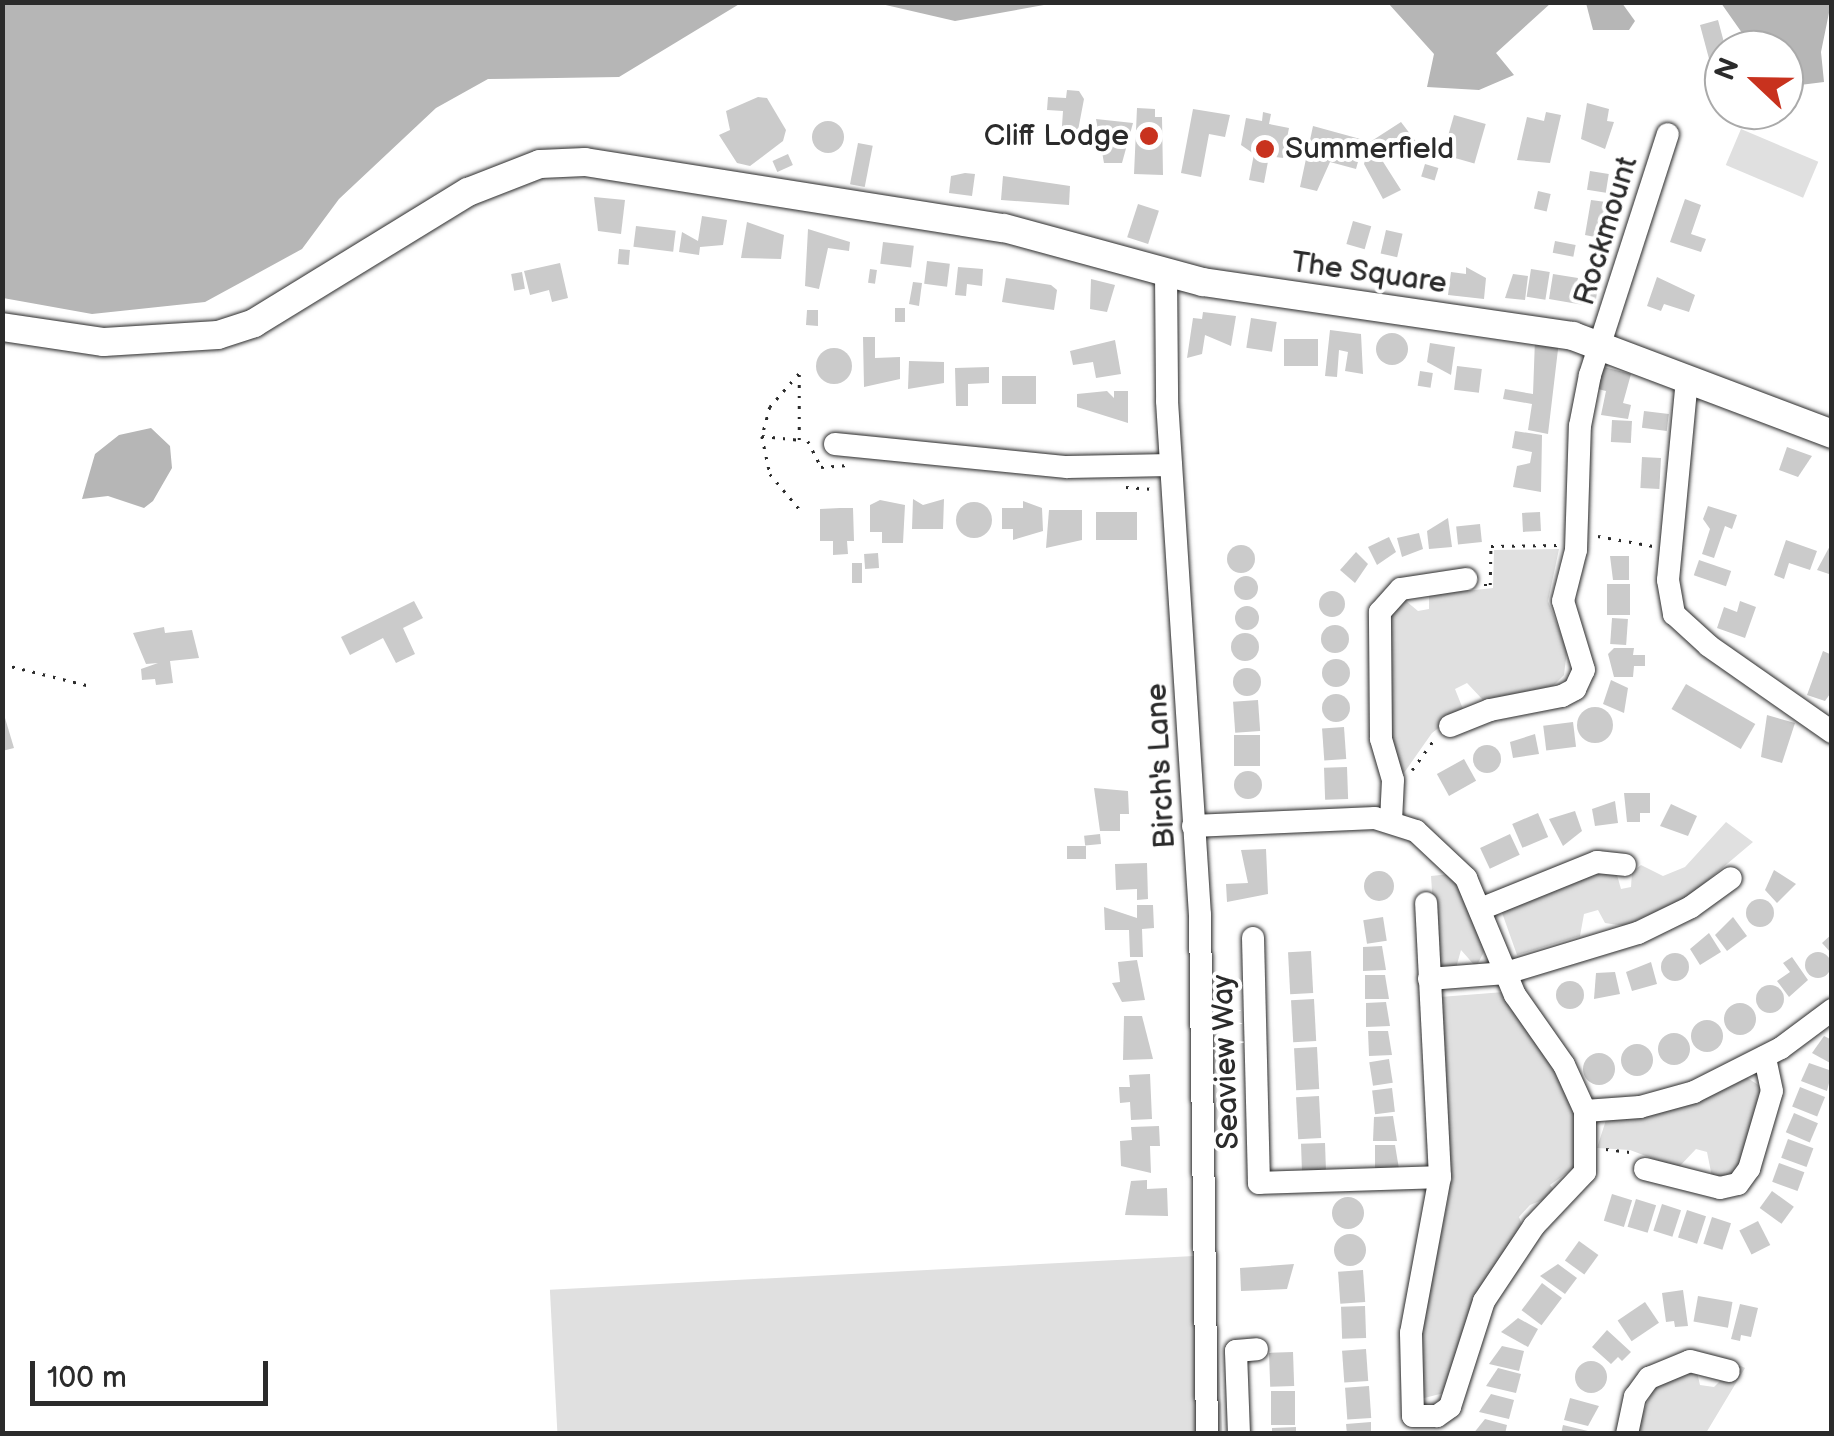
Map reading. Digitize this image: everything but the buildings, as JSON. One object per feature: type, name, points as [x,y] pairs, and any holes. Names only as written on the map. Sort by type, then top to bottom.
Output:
[{"type":"main road","name":"The Square","points":[[2,326],[104,342],[218,335],[254,323],[506,174],[540,164],[612,166],[1004,228],[1166,274],[1506,324],[1601,346],[1832,434]]},
{"type":"street","name":"Rockmount","points":[[1450,726],[1575,689],[1582,653],[1567,630],[1563,602],[1577,536],[1580,426],[1668,134]]},
{"type":"street","name":"Birch's Lane","points":[[1166,274],[1171,465],[1193,826],[1206,1255],[1207,1434]]},
{"type":"street","points":[[1687,379],[1668,580],[1683,626],[1832,732]]},
{"type":"street","points":[[836,444],[1067,467],[1171,465]]},
{"type":"street","points":[[1391,821],[1393,792],[1381,739],[1380,612],[1401,590],[1466,578]]},
{"type":"street","points":[[1193,826],[1391,821],[1447,854],[1483,908],[1506,974],[1585,1111],[1584,1172],[1534,1226],[1491,1290],[1465,1348],[1450,1407],[1413,1425],[1412,1333],[1440,1177],[1426,903]]},
{"type":"street","points":[[1483,908],[1597,862],[1625,865]]},
{"type":"street","points":[[1429,978],[1506,974],[1638,933],[1731,878]]},
{"type":"street","name":"Seaview Way","points":[[1252,938],[1259,1183],[1440,1177]]},
{"type":"street","points":[[1585,1111],[1640,1107],[1694,1092],[1766,1057],[1832,1010]]},
{"type":"street","points":[[1646,1169],[1720,1188],[1738,1184],[1749,1170],[1772,1091],[1766,1057]]},
{"type":"street","points":[[1239,1434],[1236,1350],[1257,1349]]},
{"type":"street","points":[[1627,1434],[1635,1397],[1649,1378],[1690,1361],[1728,1371]]},
{"type":"path","points":[[762,436],[800,440],[799,374],[770,407],[762,436],[770,474],[801,511]]},
{"type":"path","points":[[1466,578],[1490,585],[1491,546],[1577,536],[1670,547]]},
{"type":"path","points":[[2,664],[86,685]]},
{"type":"path","points":[[1393,792],[1403,789],[1426,748],[1450,726]]},
{"type":"path","points":[[1594,1150],[1641,1155],[1646,1169]]},
{"type":"shaded area","points":[[2,3],[741,3],[619,77],[488,79],[436,108],[339,199],[302,249],[205,302],[92,314],[3,298]]},
{"type":"shaded area","points":[[877,3],[1055,3],[955,21]]},
{"type":"shaded area","points":[[1388,3],[1551,3],[1496,53],[1514,75],[1479,90],[1427,87],[1434,54]]},
{"type":"shaded area","points":[[1586,3],[1622,3],[1635,21],[1629,30],[1593,30]]},
{"type":"shaded area","points":[[1721,3],[1831,3],[1821,52],[1824,82],[1804,84],[1804,30],[1740,30]]},
{"type":"shaded area","points":[[1741,130],[1818,162],[1803,198],[1726,165]]},
{"type":"shaded area","points":[[151,428],[170,446],[172,468],[153,501],[144,508],[108,496],[82,499],[95,454],[119,435]]},
{"type":"shaded area","points":[[1559,549],[1548,601],[1567,650],[1564,675],[1553,686],[1483,700],[1467,683],[1455,689],[1463,709],[1432,733],[1399,780],[1390,757],[1383,619],[1400,596],[1418,611],[1429,609],[1429,595],[1493,588],[1494,550]]},
{"type":"shaded area","points":[[1726,822],[1753,842],[1689,896],[1625,926],[1605,923],[1598,910],[1584,914],[1580,936],[1517,955],[1500,907],[1583,871],[1617,875],[1621,889],[1631,887],[1632,872],[1641,865],[1663,876],[1685,867]]},
{"type":"shaded area","points":[[1450,874],[1458,879],[1485,950],[1476,967],[1461,950],[1456,968],[1437,966],[1431,876]]},
{"type":"shaded area","points":[[1504,992],[1549,1056],[1576,1115],[1578,1165],[1550,1185],[1557,1194],[1530,1205],[1519,1217],[1523,1227],[1448,1392],[1420,1399],[1418,1346],[1449,1195],[1440,997]]},
{"type":"shaded area","points":[[1746,1077],[1763,1088],[1741,1164],[1726,1180],[1712,1177],[1707,1152],[1696,1149],[1678,1168],[1630,1150],[1597,1148],[1606,1120]]},
{"type":"shaded area","points":[[1213,1255],[1222,1433],[557,1434],[550,1290]]},
{"type":"shaded area","points":[[1737,1364],[1745,1368],[1706,1433],[1635,1434],[1652,1391],[1677,1371],[1697,1372],[1700,1385],[1714,1387]]},
{"type":"place","name":"Cliff Lodge","points":[[1149,136]]},
{"type":"place","name":"Summerfield","points":[[1265,149]]}]
